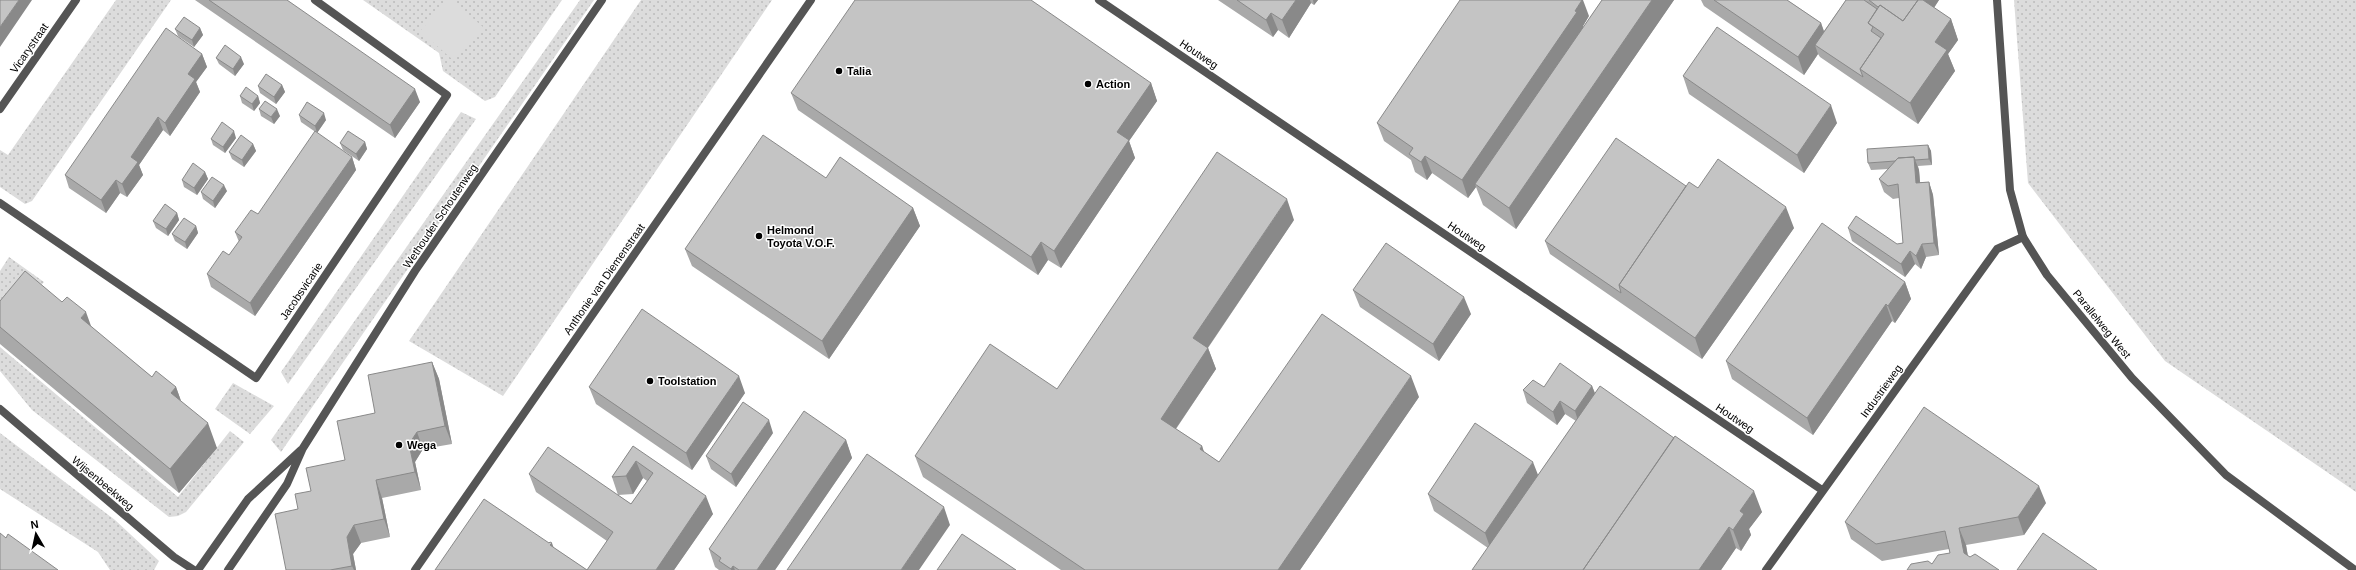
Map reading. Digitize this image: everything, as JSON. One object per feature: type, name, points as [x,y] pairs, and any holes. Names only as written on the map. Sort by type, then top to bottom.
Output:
[{"type":"street","name":"Vicarystraat","points":[[0,110],[76,0]]},
{"type":"street","name":"Jacobsvicarie","points":[[0,203],[256,378],[447,95],[315,0]]},
{"type":"street","name":"Wethouder Schoutenweg","points":[[228,570],[287,484],[303,448],[415,271],[602,0]]},
{"type":"street","name":"Anthonie van Diemenstraat","points":[[416,570],[811,0]]},
{"type":"street","name":"Houtweg","points":[[1099,0],[1822,490]]},
{"type":"street","name":"Parallelweg West","points":[[1997,0],[2010,190],[2023,237],[2047,275],[2132,378],[2226,475],[2355,570]]},
{"type":"street","name":"Industrieweg","points":[[1766,570],[1822,490],[1997,249],[2023,237]]},
{"type":"street","name":"Wijsenbeekweg","points":[[0,409],[174,557],[194,570]]},
{"type":"street","name":"Wethouder Schoutenweg","points":[[198,570],[248,499],[303,448]]},
{"type":"shaded area","points":[[116,0],[171,0],[32,201],[25,204],[0,187],[0,150],[8,155]]},
{"type":"shaded area","points":[[363,0],[562,0],[495,97],[485,101],[443,71],[439,53]]},
{"type":"shaded area","points":[[448,0],[452,0],[483,27],[453,60],[420,31]]},
{"type":"shaded area","points":[[580,0],[594,0],[281,452],[271,440]]},
{"type":"shaded area","points":[[641,0],[772,0],[503,396],[409,341]]},
{"type":"shaded area","points":[[2014,0],[2356,0],[2356,492],[2165,361],[2028,183]]},
{"type":"shaded area","points":[[461,112],[476,119],[288,384],[281,372]]},
{"type":"shaded area","points":[[9,257],[44,282],[0,333],[0,271]]},
{"type":"shaded area","points":[[0,347],[178,497],[230,431],[244,442],[186,512],[178,516],[169,517],[32,410],[0,371]]},
{"type":"shaded area","points":[[233,383],[274,406],[250,434],[215,409]]},
{"type":"shaded area","points":[[0,433],[115,520],[159,561],[154,570],[110,570],[98,552],[0,489]]},
{"type":"building","points":[[0,0],[19,0],[0,27]]},
{"type":"building","points":[[209,0],[287,0],[415,89],[390,125]]},
{"type":"building","points":[[855,0],[1031,0],[1151,83],[1117,132],[1129,140],[1054,251],[1041,242],[1031,257],[791,93]]},
{"type":"building","points":[[1237,0],[1296,0],[1282,20],[1271,13],[1266,20]]},
{"type":"building","points":[[1460,0],[1582,0],[1575,11],[1577,12],[1462,180],[1425,156],[1421,162],[1409,154],[1413,148],[1377,123]]},
{"type":"building","points":[[1602,0],[1652,0],[1509,208],[1475,184]]},
{"type":"building","points":[[1714,0],[1787,0],[1821,23],[1798,57]]},
{"type":"building","points":[[1846,0],[1864,0],[1877,9],[1868,23],[1873,27],[1871,31],[1881,38],[1860,69],[1863,77],[1815,45]]},
{"type":"building","points":[[1869,0],[1918,0],[1903,21],[1880,5],[1878,7]]},
{"type":"building","points":[[1918,0],[1923,0],[1951,19],[1935,42],[1947,50],[1910,103],[1860,69],[1884,34],[1868,23],[1880,5],[1903,21]]},
{"type":"building","points":[[184,17],[200,28],[192,40],[175,29]]},
{"type":"building","points":[[1717,27],[1831,105],[1797,155],[1683,76]]},
{"type":"building","points":[[166,28],[202,54],[188,74],[195,79],[165,123],[158,117],[131,157],[138,162],[122,184],[116,180],[101,200],[65,175]]},
{"type":"building","points":[[225,45],[241,57],[233,69],[216,58]]},
{"type":"building","points":[[266,74],[282,85],[274,97],[258,86]]},
{"type":"building","points":[[246,87],[258,96],[252,104],[240,96]]},
{"type":"building","points":[[265,101],[277,109],[271,117],[259,109]]},
{"type":"building","points":[[307,102],[324,113],[315,126],[299,115]]},
{"type":"building","points":[[222,122],[234,131],[223,147],[211,139]]},
{"type":"building","points":[[315,131],[352,157],[250,303],[207,274],[223,251],[229,255],[242,237],[235,232],[251,210],[258,214]]},
{"type":"building","points":[[348,131],[365,142],[356,154],[340,143]]},
{"type":"building","points":[[241,135],[253,144],[242,160],[229,152]]},
{"type":"building","points":[[763,135],[826,178],[840,157],[913,208],[822,341],[685,249]]},
{"type":"building","points":[[1616,138],[1686,186],[1619,285],[1621,293],[1545,241]]},
{"type":"building","points":[[1928,145],[1929,159],[1915,160],[1914,157],[1898,158],[1895,161],[1868,163],[1867,149]]},
{"type":"building","points":[[1217,152],[1287,199],[1193,338],[1208,348],[1161,419],[1202,446],[1200,449],[1219,462],[1322,314],[1411,376],[1278,570],[1085,570],[915,456],[990,344],[1057,389]]},
{"type":"building","points":[[1914,157],[1916,183],[1929,182],[1934,243],[1922,244],[1916,256],[1910,251],[1901,264],[1848,228],[1856,216],[1897,244],[1903,243],[1898,184],[1888,186],[1879,179],[1898,158]]},
{"type":"building","points":[[1718,159],[1786,207],[1695,338],[1619,285],[1689,182],[1698,188]]},
{"type":"building","points":[[193,163],[205,172],[194,188],[182,180]]},
{"type":"building","points":[[212,177],[224,185],[213,201],[201,192]]},
{"type":"building","points":[[165,204],[177,213],[166,229],[153,221]]},
{"type":"building","points":[[184,218],[196,226],[185,242],[172,234]]},
{"type":"building","points":[[1822,223],[1905,282],[1888,306],[1886,304],[1807,418],[1726,361]]},
{"type":"building","points":[[1386,243],[1464,297],[1433,344],[1353,290]]},
{"type":"building","points":[[25,271],[62,302],[67,297],[86,312],[81,318],[152,377],[156,371],[176,387],[171,393],[208,423],[170,469],[0,327],[0,301]]},
{"type":"building","points":[[642,309],[739,376],[686,453],[589,387]]},
{"type":"building","points":[[432,362],[445,426],[417,432],[409,444],[415,472],[376,480],[384,519],[354,525],[347,537],[352,566],[330,570],[286,570],[275,514],[298,509],[295,494],[311,491],[306,468],[345,460],[337,421],[375,413],[368,375]]},
{"type":"building","points":[[1560,363],[1592,386],[1575,411],[1560,401],[1553,412],[1523,390],[1533,380],[1544,387]]},
{"type":"building","points":[[1600,386],[1674,438],[1583,570],[1472,570]]},
{"type":"building","points":[[743,402],[769,420],[731,474],[706,456]]},
{"type":"building","points":[[1924,407],[2039,486],[2018,517],[1959,528],[1964,553],[1970,557],[1975,554],[1999,570],[1907,570],[1911,564],[1928,561],[1932,564],[1938,555],[1950,553],[1945,531],[1876,544],[1845,522]]},
{"type":"building","points":[[804,411],[846,440],[757,570],[739,570],[733,566],[731,569],[719,561],[721,558],[709,549]]},
{"type":"building","points":[[1475,423],[1533,462],[1485,533],[1428,494]]},
{"type":"building","points":[[1675,436],[1754,491],[1740,511],[1744,514],[1733,530],[1729,527],[1699,570],[1583,570]]},
{"type":"building","points":[[633,446],[706,496],[656,570],[587,570],[613,532],[529,474],[548,447],[631,504],[653,473],[636,461],[626,476],[612,477]]},
{"type":"building","points":[[867,454],[944,507],[901,570],[787,570]]},
{"type":"building","points":[[484,499],[549,543],[552,543],[550,545],[587,570],[435,570]]},
{"type":"building","points":[[0,533],[6,538],[8,534],[58,570],[0,570]]},
{"type":"building","points":[[2043,533],[2097,570],[2017,570]]},
{"type":"building","points":[[962,534],[1016,570],[937,570]]},
{"type":"place","name":"Talia","points":[[839,71]]},
{"type":"place","name":"Action","points":[[1088,84]]},
{"type":"place","name":"Helmond Toyota V.O.F.","points":[[759,236]]},
{"type":"place","name":"Toolstation","points":[[650,381]]},
{"type":"place","name":"Wega","points":[[399,445]]}]
